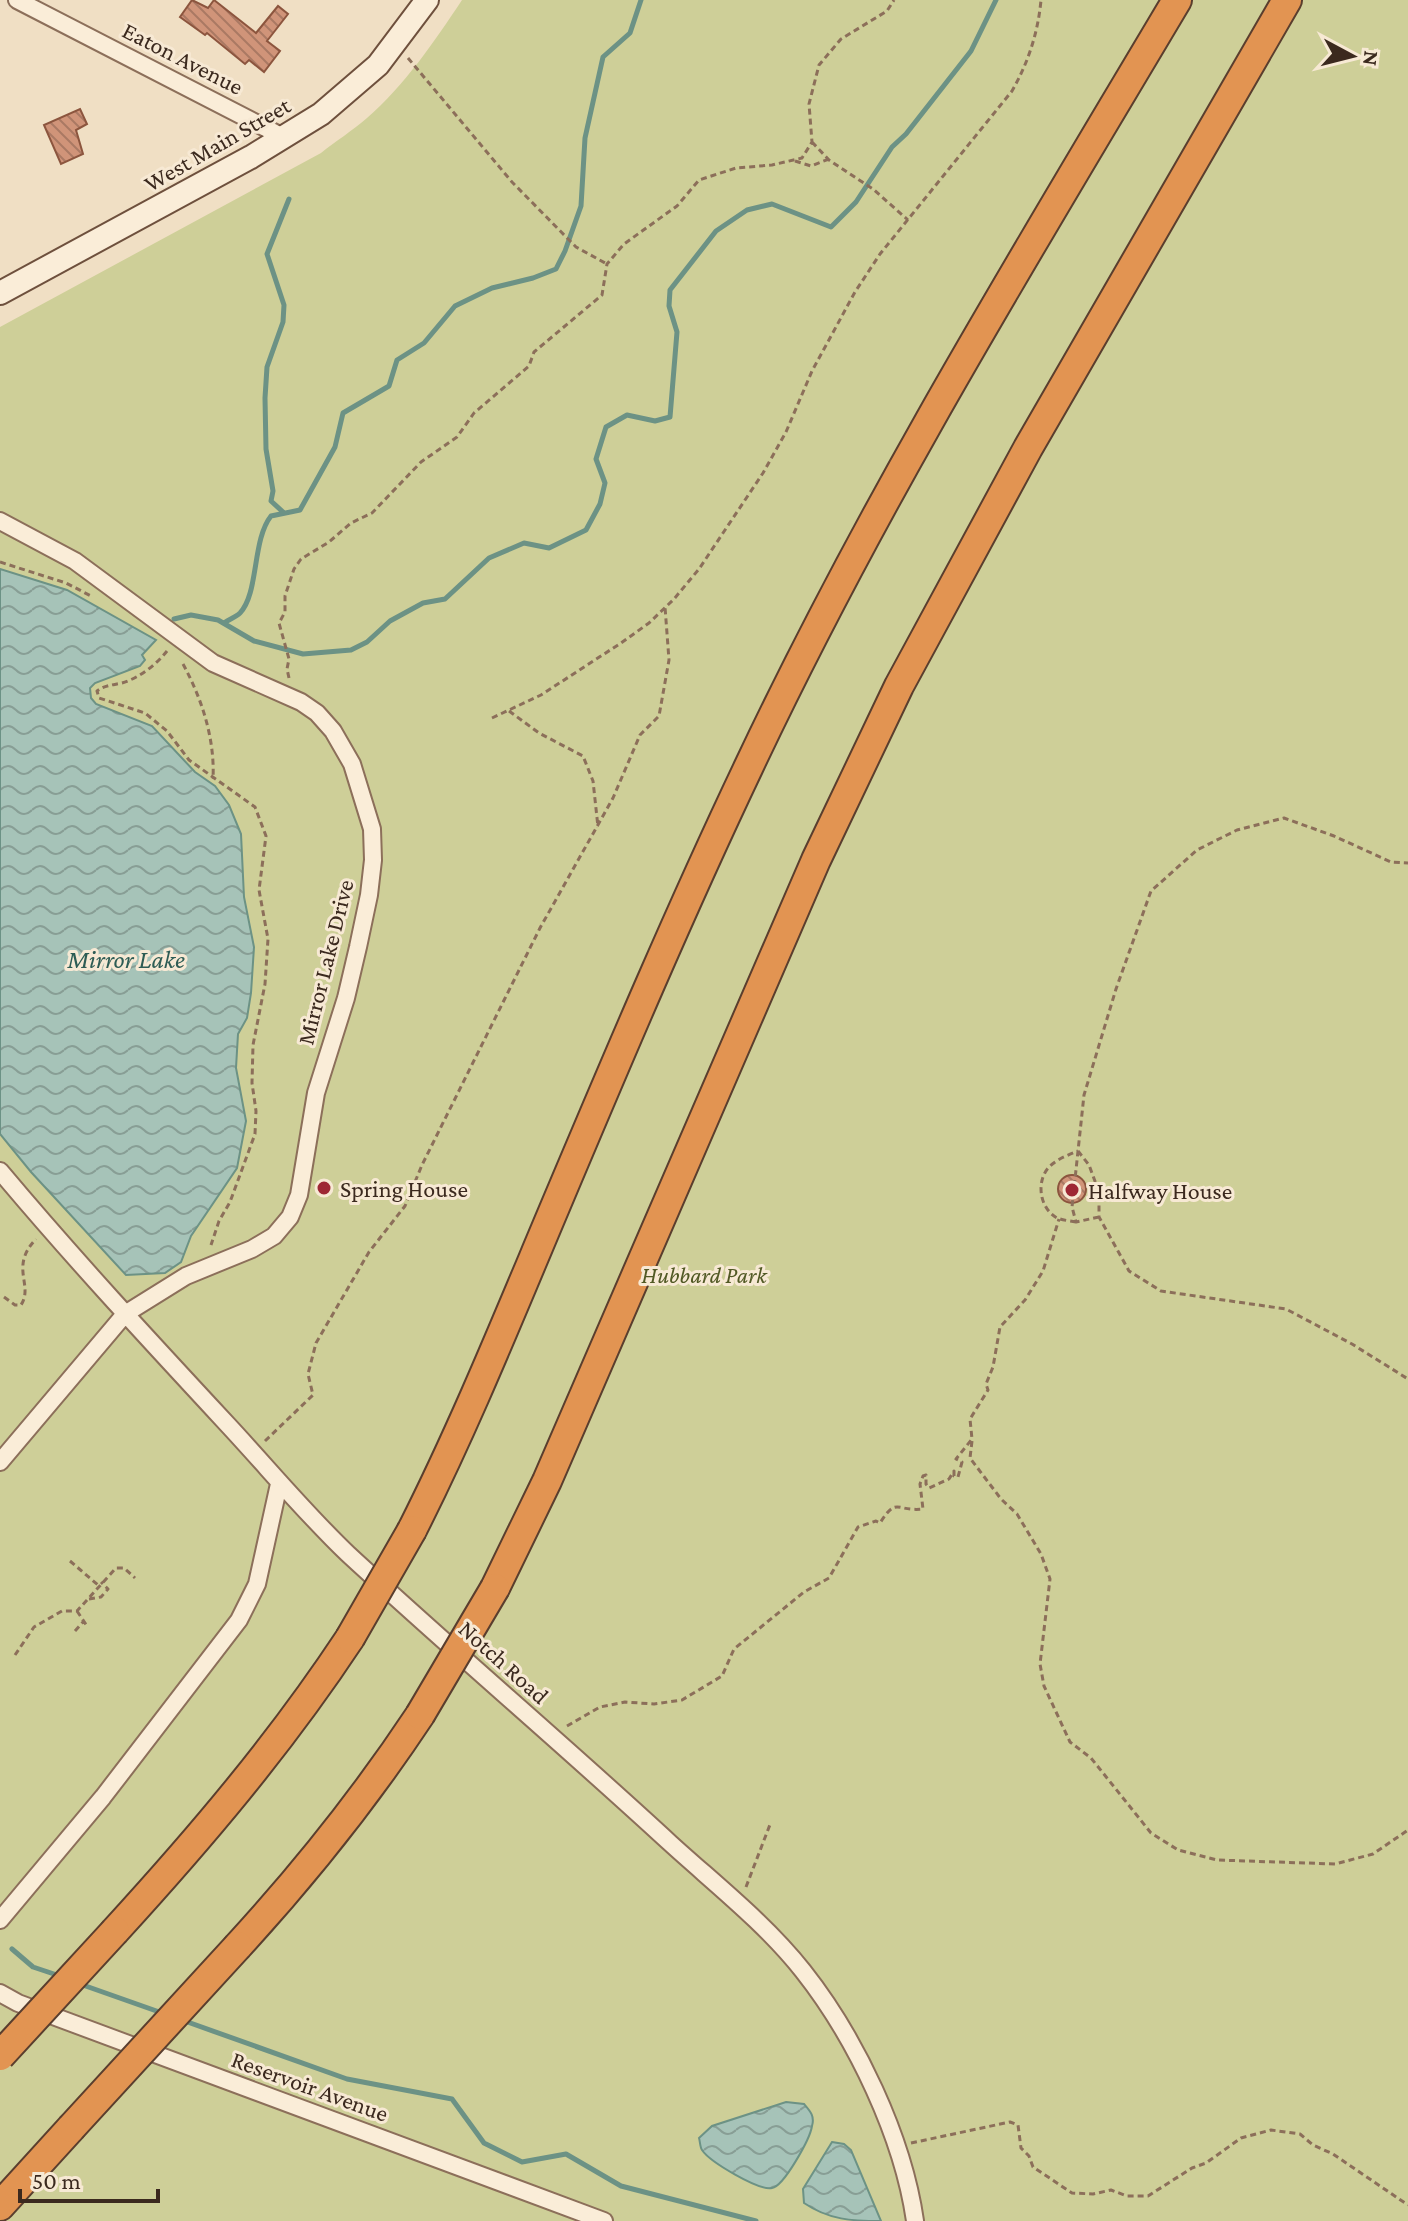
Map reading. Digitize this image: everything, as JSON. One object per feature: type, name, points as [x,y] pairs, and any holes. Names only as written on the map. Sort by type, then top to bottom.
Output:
[{"type":"highway","points":[[0,2056],[242,1787],[350,1638],[412,1530],[477,1389],[708,855],[806,648],[910,452],[1177,0]]},
{"type":"highway","points":[[0,2206],[238,1946],[344,1823],[420,1715],[495,1588],[541,1494],[816,860],[887,710],[1028,448],[1287,0]]},
{"type":"main road","name":"West Main Street","points":[[0,293],[285,138],[350,91],[378,65],[427,0]]},
{"type":"street","name":"Eaton Avenue","points":[[17,0],[285,138]]},
{"type":"street","name":"Mirror Lake Drive","points":[[0,521],[75,561],[213,663],[301,702],[317,713],[333,731],[352,764],[372,829],[373,860],[369,895],[346,998],[316,1093],[299,1195],[290,1217],[274,1236],[252,1249],[158,1292],[125,1314],[0,1462]]},
{"type":"street","name":"Notch Road","points":[[0,1171],[279,1484],[347,1553],[779,1944],[825,2002],[870,2084],[897,2146],[915,2221]]},
{"type":"street","points":[[0,1920],[103,1797],[239,1620],[257,1584],[279,1484]]},
{"type":"street","name":"Reservoir Avenue","points":[[0,1993],[32,2008],[604,2221]]},
{"type":"path","points":[[289,659],[279,623],[285,612],[285,596],[294,569],[301,559],[329,542],[351,523],[372,513],[421,462],[457,437],[474,413],[529,366],[534,352],[602,295],[607,264],[624,244],[677,206],[699,180],[736,168],[772,165],[802,158],[812,142],[809,104],[819,65],[841,39],[887,11],[894,0]]},
{"type":"path","points":[[492,718],[541,695],[621,643],[665,607],[699,569],[763,473],[786,432],[833,330],[880,254],[1012,91],[1025,68],[1034,42],[1041,0]]},
{"type":"path","points":[[395,44],[435,87],[512,182],[576,247],[607,264]]},
{"type":"path","points":[[812,142],[829,159],[873,189],[908,220]]},
{"type":"path","points":[[792,160],[811,166],[829,159]]},
{"type":"path","points":[[0,562],[66,583],[95,599]]},
{"type":"path","points":[[252,1452],[313,1395],[308,1374],[316,1343],[369,1252],[405,1206],[422,1165],[540,928],[598,827],[640,735],[659,716],[669,660],[665,607]]},
{"type":"path","points":[[171,644],[166,654],[150,668],[125,682],[104,686],[97,691],[99,698],[145,713],[167,731],[189,760],[255,807],[266,836],[259,890],[268,939],[265,984],[253,1045],[255,1134],[230,1202],[219,1221],[205,1268]]},
{"type":"path","points":[[181,660],[192,681],[209,732],[214,754],[213,779]]},
{"type":"path","points":[[509,711],[539,733],[583,756],[593,781],[598,827]]},
{"type":"path","points":[[1076,1222],[1072,1207],[1084,1095],[1116,989],[1151,891],[1197,850],[1237,830],[1284,818],[1391,862],[1408,863]]},
{"type":"path","points":[[1078,1151],[1089,1165],[1099,1192],[1099,1217],[1129,1271],[1161,1291],[1286,1309],[1352,1344],[1408,1379]]},
{"type":"path","points":[[1078,1151],[1060,1158],[1047,1168],[1041,1185],[1042,1202],[1059,1219],[1076,1222],[1099,1217]]},
{"type":"path","points":[[1059,1219],[1043,1271],[1025,1300],[1000,1327],[993,1367],[986,1384],[988,1390],[970,1419],[970,1458],[1001,1499],[1017,1514],[1041,1554],[1050,1579],[1040,1664],[1044,1686],[1070,1742],[1091,1758],[1151,1833],[1178,1850],[1217,1860],[1335,1864],[1373,1854],[1408,1830]]},
{"type":"path","points":[[4,1297],[15,1305],[21,1305],[24,1300],[22,1261],[27,1248],[48,1228]]},
{"type":"path","points":[[549,1734],[600,1707],[625,1702],[654,1704],[682,1700],[722,1676],[734,1649],[804,1592],[829,1578],[858,1527],[876,1521],[880,1523],[893,1507],[908,1511],[923,1509],[920,1484],[923,1476],[926,1475],[929,1488],[949,1479],[954,1471],[954,1476],[958,1477],[962,1462],[956,1459],[972,1439]]},
{"type":"path","points":[[70,1561],[108,1589],[101,1597],[88,1599]]},
{"type":"path","points":[[15,1655],[34,1627],[62,1611],[77,1611],[116,1568],[135,1578]]},
{"type":"path","points":[[75,1631],[85,1624],[77,1611]]},
{"type":"path","points":[[735,1903],[751,1880],[757,1854],[771,1822]]},
{"type":"path","points":[[897,2146],[1010,2122],[1018,2125],[1021,2148],[1029,2156],[1033,2167],[1072,2193],[1093,2194],[1111,2190],[1127,2196],[1148,2196],[1192,2168],[1206,2163],[1241,2138],[1271,2130],[1300,2134],[1408,2205]]},
{"type":"green space","name":"Hubbard Park","points":[[462,0],[1408,0],[1408,2221],[0,2221],[0,327],[321,153],[367,118],[394,92]]},
{"type":"water","name":"Mirror Lake","points":[[0,569],[67,590],[156,640],[142,655],[145,660],[140,666],[95,683],[90,688],[91,698],[96,704],[152,726],[195,772],[215,786],[229,805],[241,834],[244,897],[254,947],[251,993],[247,1018],[238,1034],[236,1068],[246,1121],[237,1168],[191,1236],[181,1262],[165,1273],[126,1275],[0,1134]]},
{"type":"water","points":[[786,2102],[804,2104],[813,2122],[802,2151],[783,2179],[772,2188],[735,2175],[702,2150],[699,2138],[712,2126]]},
{"type":"water","points":[[832,2142],[844,2144],[851,2150],[881,2221],[841,2218],[822,2213],[804,2203],[803,2189]]},
{"type":"building","points":[[192,0],[208,8],[214,0],[256,33],[278,6],[288,14],[267,41],[280,51],[264,72],[249,60],[245,64],[207,33],[205,35],[180,17]]},
{"type":"building","points":[[80,109],[87,124],[76,130],[83,154],[61,164],[44,125]]},
{"type":"building","name":"Halfway House","points":[[1072,1175],[1082,1179],[1086,1189],[1082,1199],[1072,1203],[1062,1199],[1058,1189],[1062,1179]]},
{"type":"waterway","points":[[224,623],[246,604],[265,526],[271,516],[300,510],[335,447],[343,413],[389,386],[397,360],[424,343],[455,306],[492,288],[556,269],[581,206],[585,138],[603,57],[630,33],[641,0]]},
{"type":"waterway","points":[[174,619],[191,615],[218,620],[254,641],[303,654],[351,650],[367,642],[390,621],[423,603],[445,599],[489,558],[524,543],[549,548],[586,530],[600,504],[605,483],[596,459],[606,427],[627,415],[655,421],[670,417],[677,332],[669,306],[670,290],[716,231],[747,210],[772,204],[831,227],[856,202],[892,147],[906,134],[971,51],[996,0]]},
{"type":"waterway","points":[[283,512],[271,501],[273,491],[266,449],[265,398],[267,367],[283,322],[284,305],[267,254],[289,199]]},
{"type":"waterway","points":[[12,1949],[33,1967],[60,1976]]},
{"type":"waterway","points":[[80,1984],[165,2014]]},
{"type":"waterway","points":[[182,2020],[347,2079],[452,2099],[484,2143],[522,2162],[566,2154],[621,2186],[756,2221]]},
{"type":"place","name":"Spring House","points":[[324,1188]]},
{"type":"place","name":"Halfway House","points":[[1072,1190]]}]
